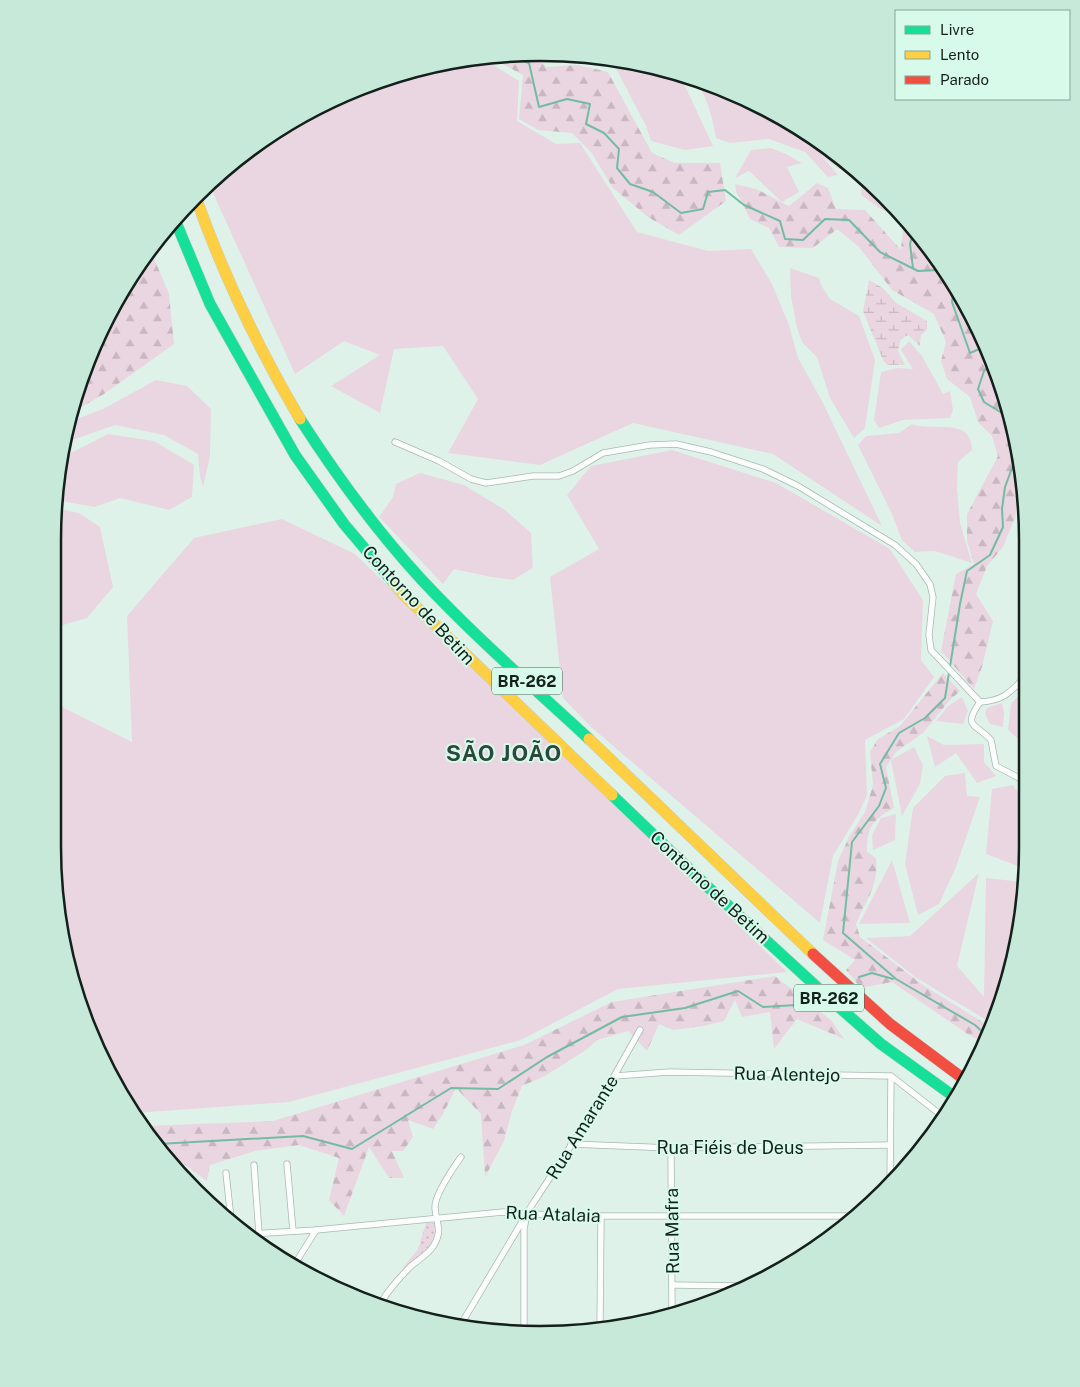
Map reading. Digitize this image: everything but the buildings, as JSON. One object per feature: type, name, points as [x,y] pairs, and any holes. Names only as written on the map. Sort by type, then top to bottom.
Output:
[{"type":"highway","name":"Contorno de Betim","points":[[198,204],[233,296],[264,360],[312,439],[361,507],[422,580],[495,652],[621,769],[814,955],[882,1016],[960,1076]]},
{"type":"highway","name":"Contorno de Betim","points":[[178,227],[210,304],[295,455],[344,524],[406,596],[695,874],[831,1000],[881,1044],[950,1094]]},
{"type":"street","points":[[395,442],[439,461],[471,480],[486,483],[534,476],[559,476],[573,471],[603,453],[650,445],[676,444],[711,452],[763,469],[798,486],[895,545],[916,564],[930,584],[934,597],[929,635],[931,650],[980,702]]},
{"type":"street","points":[[980,702],[995,701],[1011,692],[1019,683]]},
{"type":"street","points":[[980,702],[971,717],[972,722],[976,728],[991,740],[996,766],[1019,778]]},
{"type":"street","name":"Rua Amarante","points":[[464,1320],[527,1214],[615,1076],[640,1030]]},
{"type":"street","name":"Rua Alentejo","points":[[615,1076],[669,1072],[891,1076]]},
{"type":"street","points":[[891,1076],[938,1113]]},
{"type":"street","points":[[890,1174],[891,1076]]},
{"type":"street","name":"Rua Fiéis de Deus","points":[[571,1144],[671,1148],[890,1145]]},
{"type":"street","name":"Rua Mafra","points":[[671,1148],[672,1307]]},
{"type":"street","points":[[384,1299],[388,1291],[410,1267],[434,1246],[439,1231],[438,1217],[434,1206],[444,1181],[461,1157]]},
{"type":"street","points":[[287,1164],[293,1231]]},
{"type":"street","points":[[254,1166],[259,1234]]},
{"type":"street","points":[[226,1173],[230,1212]]},
{"type":"street","name":"Rua Atalaia","points":[[259,1234],[503,1212],[601,1216],[845,1216]]},
{"type":"street","points":[[524,1325],[524,1229],[527,1214]]},
{"type":"street","points":[[600,1322],[601,1216]]},
{"type":"street","points":[[298,1260],[316,1230]]},
{"type":"street","points":[[673,1286],[730,1286]]},
{"type":"green space","points":[[542,61],[546,67],[578,65],[608,72],[652,153],[675,163],[720,163],[726,201],[679,235],[648,217],[613,188],[591,152],[572,133],[538,130],[519,119],[523,75],[500,63]]},
{"type":"green space","points":[[491,64],[519,81],[517,121],[556,144],[580,143],[637,232],[708,251],[751,249],[772,284],[789,325],[798,358],[822,401],[882,526],[773,454],[633,423],[540,465],[448,453],[478,399],[443,346],[394,349],[380,413],[331,386],[380,355],[344,341],[295,374],[212,191],[274,142],[328,111],[386,87],[416,78],[447,70]]},
{"type":"green space","points":[[615,67],[683,84],[713,146],[685,150],[651,141],[646,126]]},
{"type":"green space","points":[[700,89],[752,111],[779,125],[843,169],[839,169],[821,155],[838,175],[828,177],[805,152],[769,139],[730,143],[716,138],[706,101]]},
{"type":"green space","points":[[771,148],[802,163],[787,167],[799,192],[782,202],[749,171],[735,178],[751,150]]},
{"type":"green space","points":[[817,183],[828,188],[836,209],[865,210],[901,250],[903,228],[938,274],[955,301],[982,357],[993,386],[1010,447],[1018,505],[1015,518],[1003,547],[987,566],[976,594],[993,621],[982,667],[974,689],[941,651],[956,574],[974,564],[967,541],[967,514],[998,456],[992,436],[978,422],[970,397],[947,379],[941,361],[946,342],[934,314],[892,290],[859,247],[837,229],[813,248],[779,247],[769,228],[750,219],[735,184],[756,189],[789,206]]},
{"type":"green space","points":[[862,185],[890,213],[879,208],[861,195]]},
{"type":"green space","points":[[154,258],[169,294],[174,344],[104,394],[81,408],[98,357],[111,328],[125,301]]},
{"type":"green space","points":[[790,268],[819,278],[830,299],[859,316],[875,360],[865,428],[854,438],[830,398],[817,357],[802,342],[797,328],[791,296]]},
{"type":"green space","points":[[869,280],[883,288],[895,302],[927,321],[927,330],[921,335],[920,346],[908,335],[901,339],[898,351],[905,365],[887,365],[883,360],[863,311]]},
{"type":"green space","points":[[909,341],[922,356],[943,394],[950,391],[953,410],[950,418],[903,420],[879,428],[874,420],[881,372],[897,368],[913,369],[901,350]]},
{"type":"green space","points":[[156,380],[187,386],[211,409],[210,456],[203,487],[198,454],[164,435],[115,425],[72,440],[77,419],[103,409]]},
{"type":"green space","points":[[912,424],[958,429],[970,439],[972,450],[958,462],[957,487],[960,523],[972,563],[935,551],[915,552],[902,540],[892,514],[858,445],[866,436],[899,433]]},
{"type":"green space","points":[[108,434],[154,441],[194,465],[192,497],[169,510],[120,498],[95,507],[63,501],[69,454]]},
{"type":"green space","points":[[672,450],[776,483],[890,549],[923,600],[921,660],[934,677],[904,719],[865,740],[867,795],[859,813],[833,856],[820,923],[591,727],[563,698],[550,577],[599,549],[567,495],[591,466]]},
{"type":"green space","points":[[420,473],[464,485],[505,510],[531,533],[533,568],[513,580],[454,569],[443,584],[379,517],[393,497],[396,484]]},
{"type":"green space","points":[[62,510],[79,513],[100,527],[113,587],[87,618],[61,626]]},
{"type":"green space","points":[[282,519],[355,554],[787,972],[618,989],[521,1040],[289,1102],[142,1113],[125,1086],[98,1030],[87,1001],[70,940],[62,878],[61,706],[132,742],[127,616],[194,538]]},
{"type":"green space","points":[[943,673],[960,691],[949,701],[923,733],[896,752],[886,767],[894,808],[876,820],[868,836],[867,852],[876,858],[876,877],[856,924],[860,937],[923,985],[985,1023],[978,1040],[892,982],[861,988],[846,970],[855,960],[823,940],[838,861],[849,837],[865,812],[873,785],[870,752],[878,739],[900,726]]},
{"type":"green space","points":[[1019,695],[1019,740],[1008,730],[1011,704]]},
{"type":"green space","points":[[962,697],[968,711],[963,724],[936,721],[948,706]]},
{"type":"green space","points":[[1002,703],[1004,712],[1003,727],[990,724],[985,714],[987,708]]},
{"type":"green space","points":[[927,736],[944,745],[984,744],[984,762],[996,776],[977,783],[956,753],[935,767]]},
{"type":"green space","points":[[914,747],[923,765],[920,784],[902,816],[891,760]]},
{"type":"green space","points":[[965,773],[967,796],[980,797],[956,867],[939,904],[918,915],[905,864],[913,808],[945,776]]},
{"type":"green space","points":[[1013,785],[1019,794],[1018,866],[986,854],[992,789]]},
{"type":"green space","points":[[896,814],[895,840],[873,850],[872,835],[881,818]]},
{"type":"green space","points":[[892,860],[910,923],[859,924]]},
{"type":"green space","points":[[979,873],[957,966],[984,997],[986,878],[1018,881],[1010,940],[986,1020],[915,977],[866,938],[910,936]]},
{"type":"green space","points":[[775,976],[831,1020],[844,1039],[797,1019],[774,1049],[770,1012],[742,1017],[735,1000],[724,1021],[673,1030],[659,1024],[647,1051],[628,1031],[597,1040],[586,1050],[545,1076],[522,1086],[512,1111],[504,1141],[485,1177],[481,1114],[456,1088],[433,1129],[408,1120],[413,1137],[403,1151],[392,1151],[404,1178],[389,1178],[369,1147],[344,1216],[329,1200],[339,1158],[299,1145],[255,1151],[210,1165],[207,1181],[179,1162],[151,1126],[273,1121],[524,1045],[612,1002]]},
{"type":"green space","points":[[426,1223],[435,1223],[433,1239],[430,1245],[406,1268],[402,1269],[418,1249]]},
{"type":"waterway","points":[[524,62],[529,63],[539,107],[567,99],[590,104],[586,124],[604,133],[619,149],[617,168],[630,184],[653,192],[681,213],[703,209],[708,192],[725,190],[744,205],[780,221],[785,239],[803,240],[825,219],[849,220],[880,252],[918,271],[935,270]]},
{"type":"waterway","points":[[912,239],[910,244],[913,268]]},
{"type":"waterway","points":[[953,297],[952,302],[970,353],[979,349]]},
{"type":"waterway","points":[[986,369],[978,389],[984,402],[1001,412]]},
{"type":"waterway","points":[[982,1031],[975,1025],[896,979],[843,933],[852,842],[879,806],[886,788],[880,764],[899,733],[925,718],[945,698],[967,571],[990,555],[1003,527],[1002,509],[1005,487],[1013,466]]},
{"type":"waterway","points":[[859,977],[872,973],[893,979]]},
{"type":"waterway","points":[[165,1144],[303,1136],[352,1149],[451,1088],[498,1089],[547,1057],[622,1017],[685,1008],[738,991],[763,1007],[797,1005]]},
{"type":"traffic: fast","points":[[178,227],[210,304],[295,455],[344,524],[393,582]]},
{"type":"traffic: fast","points":[[300,419],[357,502],[421,579],[483,641],[589,739]]},
{"type":"traffic: fast","points":[[612,795],[709,888],[831,1000],[881,1044],[950,1094]]},
{"type":"traffic: slow","points":[[198,204],[242,311],[300,419]]},
{"type":"traffic: slow","points":[[393,582],[405,596],[612,795]]},
{"type":"traffic: slow","points":[[589,739],[813,954]]},
{"type":"traffic: jam","points":[[813,954],[890,1024],[960,1076]]},
{"type":"district","name":"SÃO JOÃO","points":[[504,753]]}]
